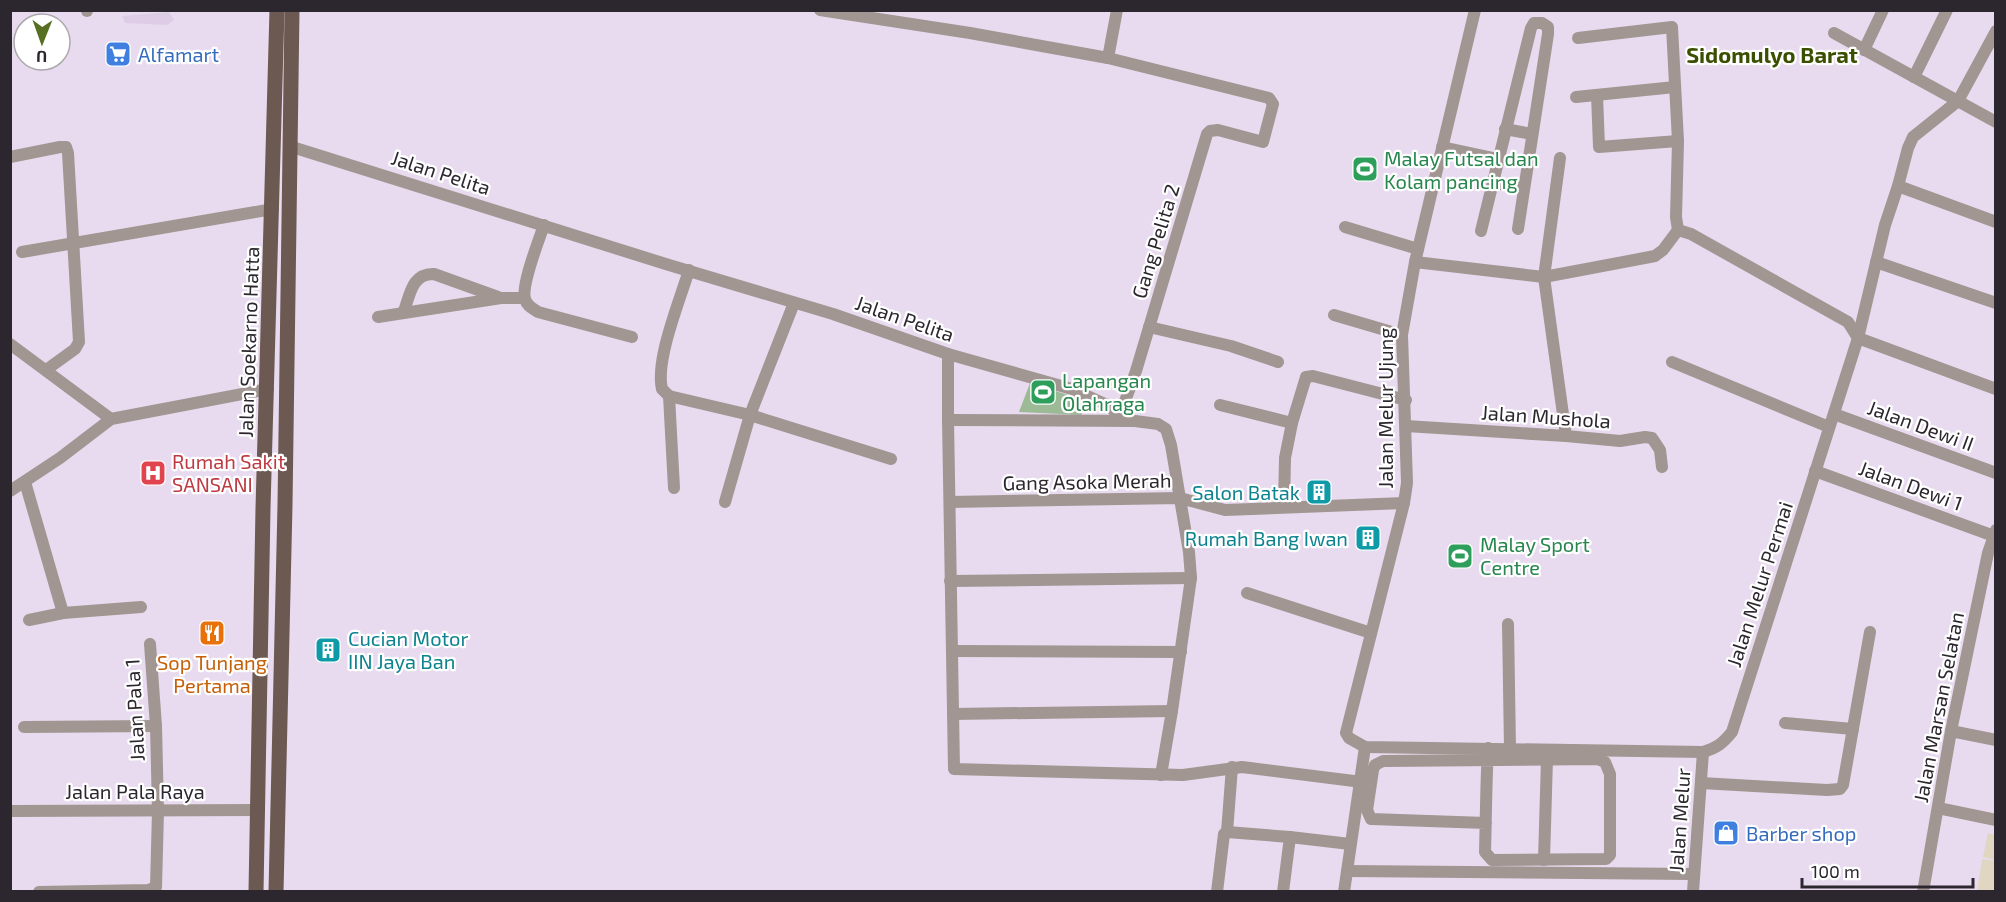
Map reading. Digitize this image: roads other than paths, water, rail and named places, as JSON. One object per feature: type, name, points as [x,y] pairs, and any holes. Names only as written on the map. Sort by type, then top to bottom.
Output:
[{"type":"main road","name":"Jalan Soekarno Hatta","points":[[256,891],[263,508],[266,472],[277,10]]},
{"type":"main road","name":"Jalan Soekarno Hatta","points":[[276,891],[292,10]]},
{"type":"main road","points":[[266,472],[285,472]]},
{"type":"street","points":[[820,10],[970,33],[1108,58],[1118,10]]},
{"type":"street","name":"Jalan Melur Ujung","points":[[1365,747],[1349,738],[1346,733],[1404,503],[1407,468],[1402,336],[1415,262],[1475,10]]},
{"type":"street","points":[[1864,50],[1883,10]]},
{"type":"street","points":[[1914,77],[1947,10]]},
{"type":"street","points":[[1481,231],[1505,129],[1534,23],[1548,27],[1548,34],[1518,229]]},
{"type":"street","points":[[1415,262],[1544,277],[1655,256],[1663,250],[1678,230],[1676,217],[1678,141],[1672,27],[1578,38]]},
{"type":"street","points":[[1995,31],[1958,100],[1913,137],[1898,186],[1995,222]]},
{"type":"street","points":[[1834,33],[1995,122]]},
{"type":"street","name":"Gang Pelita 2","points":[[1108,58],[1269,98],[1273,104],[1263,142],[1218,130],[1207,134],[1120,418]]},
{"type":"street","points":[[1576,96],[1675,87]]},
{"type":"street","points":[[1597,95],[1599,147],[1678,141]]},
{"type":"street","points":[[1505,129],[1532,134]]},
{"type":"street","name":"Jalan Pelita","points":[[289,146],[833,314],[948,354],[1072,389],[1109,406],[1120,418],[1153,423],[1166,429],[1180,498],[1191,578],[1161,775]]},
{"type":"street","points":[[10,157],[60,147],[66,147],[69,153],[79,342],[75,349],[45,370]]},
{"type":"street","points":[[1442,147],[1498,159]]},
{"type":"street","points":[[1560,158],[1544,277],[1566,436]]},
{"type":"street","points":[[1493,183],[1524,188]]},
{"type":"street","name":"Jalan Melur Permai","points":[[1703,752],[1724,743],[1732,732],[1858,338],[1876,261],[1898,186]]},
{"type":"street","points":[[22,252],[273,209]]},
{"type":"street","points":[[544,225],[524,287],[524,298],[529,307],[538,312],[633,337]]},
{"type":"street","points":[[1345,227],[1418,249]]},
{"type":"street","points":[[1678,230],[1691,234],[1848,322],[1858,338],[1995,389]]},
{"type":"street","points":[[1876,261],[1995,303]]},
{"type":"street","points":[[689,270],[664,355],[661,373],[662,389],[669,396],[750,415],[891,459]]},
{"type":"street","points":[[404,311],[415,282],[420,276],[427,274],[434,274],[501,298]]},
{"type":"street","points":[[378,317],[404,311],[501,298],[524,298]]},
{"type":"street","points":[[725,502],[750,415],[794,303]]},
{"type":"street","points":[[1334,315],[1402,336]]},
{"type":"street","points":[[1149,327],[1232,346],[1278,362]]},
{"type":"street","points":[[10,344],[111,419]]},
{"type":"street","points":[[948,354],[953,767],[956,771],[1183,775],[1232,767],[1362,782]]},
{"type":"street","points":[[1672,362],[1829,426]]},
{"type":"street","points":[[1284,507],[1285,458],[1303,380],[1309,376],[1406,400]]},
{"type":"street","points":[[10,491],[60,458],[111,419],[268,389]]},
{"type":"street","points":[[669,396],[674,488]]},
{"type":"street","points":[[1220,405],[1292,423]]},
{"type":"street","name":"Jalan Dewi II","points":[[1834,414],[1995,473]]},
{"type":"street","points":[[948,420],[1120,418]]},
{"type":"street","name":"Jalan Mushola","points":[[1406,426],[1620,441],[1652,438],[1660,450],[1662,467]]},
{"type":"street","name":"Jalan Dewi 1","points":[[1815,471],[1995,533]]},
{"type":"street","points":[[25,482],[63,613]]},
{"type":"street","name":"Gang Asoka Merah","points":[[950,502],[1180,498],[1225,510],[1404,503]]},
{"type":"street","name":"Jalan Marsan Selatan","points":[[1923,891],[1951,731],[1992,555],[1995,533]]},
{"type":"street","points":[[950,581],[1191,578]]},
{"type":"street","points":[[1247,593],[1371,633]]},
{"type":"street","points":[[29,620],[63,613],[141,607]]},
{"type":"street","points":[[1508,624],[1510,749]]},
{"type":"street","points":[[1701,783],[1836,790],[1843,785],[1870,632]]},
{"type":"street","name":"Jalan Pala 1","points":[[39,891],[154,889],[157,882],[158,811],[156,726],[150,644]]},
{"type":"street","points":[[953,651],[1181,652]]},
{"type":"street","points":[[953,714],[1172,711]]},
{"type":"street","points":[[1785,723],[1853,729]]},
{"type":"street","points":[[24,727],[156,726]]},
{"type":"street","points":[[1951,731],[1995,740]]},
{"type":"street","points":[[1344,891],[1362,782],[1365,747],[1487,754],[1547,759],[1597,759],[1605,762],[1609,767],[1610,855],[1606,860],[1492,860],[1485,852],[1487,754]]},
{"type":"street","points":[[1486,823],[1371,819],[1367,813],[1372,770],[1383,761],[1487,754],[1510,749],[1703,752]]},
{"type":"street","name":"Jalan Melur","points":[[1693,891],[1703,752]]},
{"type":"street","points":[[1544,860],[1547,759]]},
{"type":"street","points":[[1217,891],[1224,834],[1227,832],[1232,767]]},
{"type":"street","points":[[1938,808],[1995,820]]},
{"type":"street","name":"Jalan Pala Raya","points":[[10,811],[259,810]]},
{"type":"street","points":[[1227,832],[1350,844]]},
{"type":"street","points":[[1282,891],[1290,837]]},
{"type":"street","points":[[1347,871],[1693,874]]},
{"type":"place","name":"Alfamart","points":[[118,54]]},
{"type":"place","name":"Malay Futsal dan Kolam pancing","points":[[1365,169]]},
{"type":"place","name":"Lapangan Olahraga","points":[[1043,392]]},
{"type":"place","name":"Rumah Sakit SANSANI","points":[[153,473]]},
{"type":"place","name":"Salon Batak","points":[[1319,492]]},
{"type":"place","name":"Rumah Bang Iwan","points":[[1368,538]]},
{"type":"place","name":"Malay Sport Centre","points":[[1460,556]]},
{"type":"place","name":"Sop Tunjang Pertama","points":[[212,633]]},
{"type":"place","name":"Cucian Motor IIN Jaya Ban","points":[[328,650]]},
{"type":"place","name":"Barber shop","points":[[1726,833]]},
{"type":"district","name":"Sidomulyo Barat","points":[[1772,54]]}]
